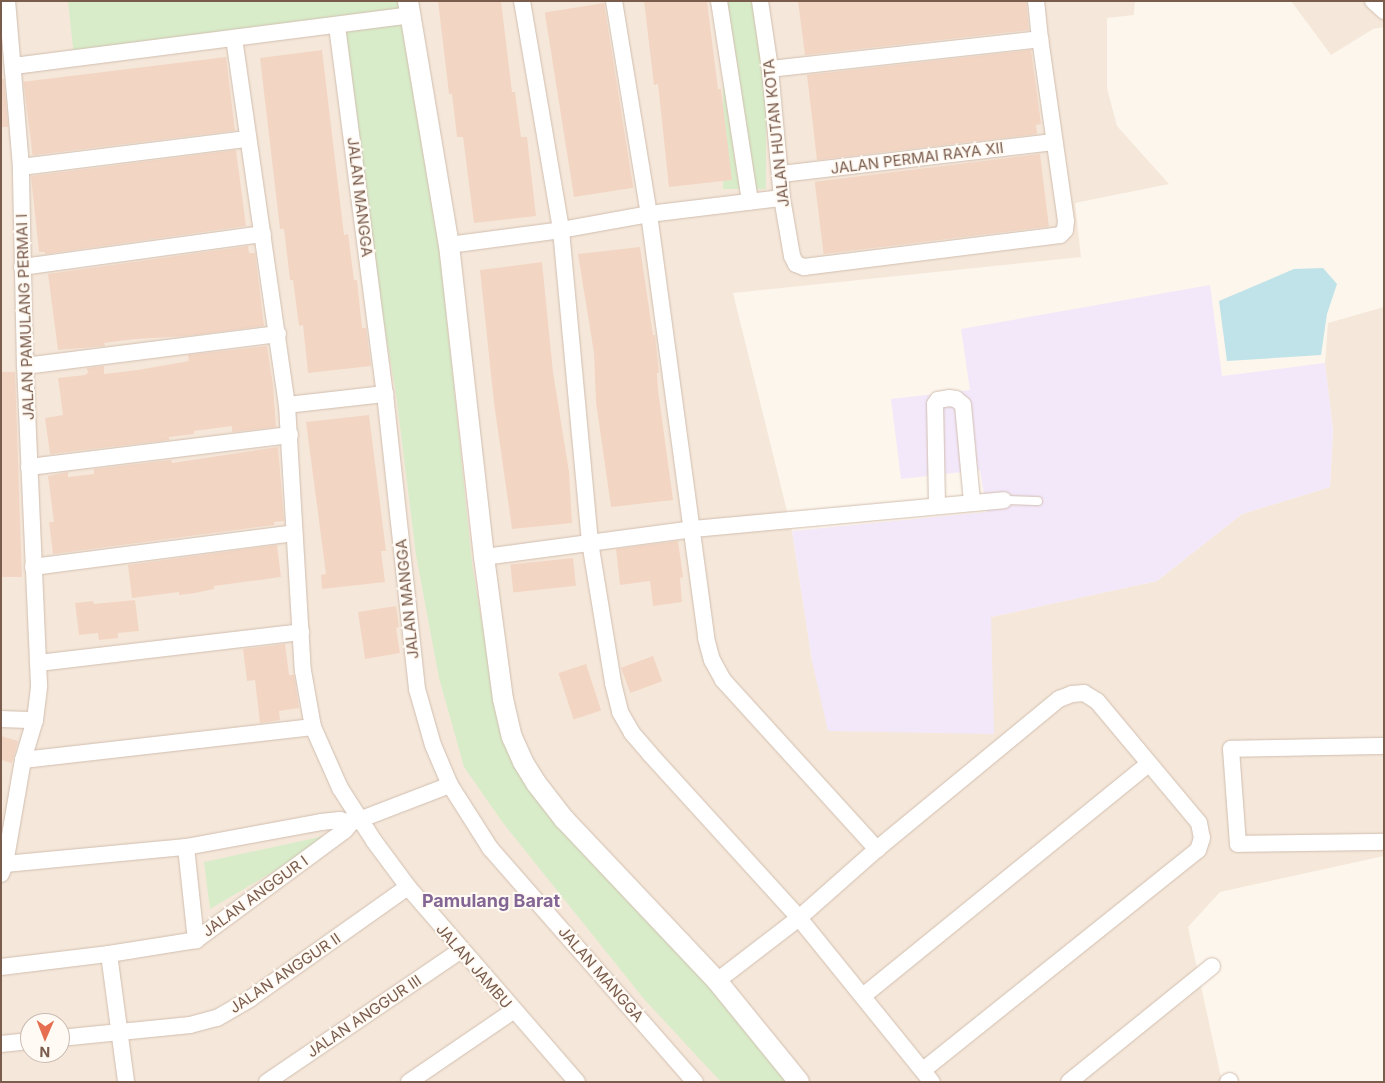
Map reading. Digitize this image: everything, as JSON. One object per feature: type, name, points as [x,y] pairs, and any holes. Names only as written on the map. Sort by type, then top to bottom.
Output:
[{"type":"street","name":"JALAN PAMULANG PERMAI I","points":[[3,869],[22,760],[35,720],[38,701],[25,366],[21,167],[8,1]]},
{"type":"street","points":[[522,1],[561,230],[590,542],[613,683],[620,712],[632,733],[799,918],[928,1076],[1198,850],[1202,838],[1199,823],[1148,764],[1097,700],[1084,693],[1072,694],[1059,699],[878,849],[799,918],[718,980]]},
{"type":"street","points":[[614,1],[649,214],[693,529],[706,638],[712,660],[723,680],[878,849]]},
{"type":"street","points":[[719,1],[750,202]]},
{"type":"street","name":"JALAN HUTAN KOTA","points":[[760,1],[770,69],[782,198],[792,256],[796,264],[804,267],[1060,235],[1066,230],[1066,221],[1054,142]]},
{"type":"street","points":[[1036,1],[1054,142]]},
{"type":"street","points":[[14,66],[337,26],[409,8],[449,245],[484,557],[503,699],[512,737],[523,762],[564,819],[718,980],[799,1082]]},
{"type":"street","name":"JALAN MANGGA","points":[[337,26],[385,394],[416,689],[433,745],[450,785],[490,848],[695,1082]]},
{"type":"street","name":"JALAN JAMBU","points":[[234,38],[287,405],[305,691],[313,727],[356,822],[461,950],[577,1082]]},
{"type":"street","points":[[770,69],[1040,39]]},
{"type":"street","points":[[21,167],[248,139]]},
{"type":"street","name":"JALAN PERMAI RAYA XII","points":[[781,174],[1054,142]]},
{"type":"street","points":[[449,245],[561,230],[649,214],[782,198]]},
{"type":"street","points":[[22,267],[263,234]]},
{"type":"street","points":[[25,366],[278,334]]},
{"type":"street","points":[[287,405],[385,394]]},
{"type":"street","points":[[937,506],[935,404],[938,400],[949,398],[956,399],[963,405],[972,502]]},
{"type":"street","points":[[29,467],[290,435]]},
{"type":"street","points":[[484,557],[693,529],[1004,500]]},
{"type":"street","points":[[33,567],[294,533]]},
{"type":"street","points":[[38,663],[301,632]]},
{"type":"street","points":[[1,719],[35,720]]},
{"type":"street","points":[[22,760],[313,727]]},
{"type":"street","points":[[1384,746],[1230,749],[1238,844],[1384,842]]},
{"type":"street","points":[[863,996],[1148,764]]},
{"type":"street","points":[[3,869],[186,847],[321,822],[340,820],[356,822],[450,785]]},
{"type":"street","name":"JALAN ANGGUR I","points":[[1,967],[109,954],[196,940],[356,822]]},
{"type":"street","points":[[186,847],[196,940]]},
{"type":"street","name":"JALAN ANGGUR II","points":[[70,1037],[190,1025],[217,1018],[251,998],[408,887]]},
{"type":"street","name":"JALAN ANGGUR III","points":[[267,1082],[461,950]]},
{"type":"street","points":[[109,954],[126,1082]]},
{"type":"street","points":[[1069,1082],[1212,966]]},
{"type":"street","points":[[409,1082],[513,1011]]},
{"type":"street","points":[[1,1044],[20,1042]]},
{"type":"lane","points":[[1004,500],[1038,501]]},
{"type":"shaded area","points":[[1,1],[1135,1],[1134,15],[1107,18],[1107,88],[1117,126],[1169,184],[1075,203],[1081,257],[733,293],[792,531],[812,661],[991,617],[1157,581],[1242,514],[1330,487],[1333,430],[1325,363],[1328,323],[1384,307],[1384,856],[1220,892],[1188,927],[1222,1082],[1,1082]]},
{"type":"shaded area","points":[[1291,1],[1384,1],[1384,27],[1373,29],[1331,55]]},
{"type":"shaded area","points":[[1210,285],[1222,376],[1325,363],[1333,430],[1330,487],[1242,514],[1157,581],[991,617],[994,734],[828,731],[812,661],[792,531],[987,512],[980,470],[901,479],[891,399],[970,390],[961,329]]},
{"type":"green space","points":[[68,1],[404,1],[439,241],[472,564],[492,682],[520,761],[799,1082],[721,1082],[644,999],[503,823],[464,767],[439,678],[416,555],[396,394],[333,24],[74,57]]},
{"type":"green space","points":[[723,1],[766,1],[766,189],[723,189]]},
{"type":"green space","points":[[338,833],[210,909],[204,862]]},
{"type":"water","points":[[1323,268],[1337,284],[1327,314],[1321,355],[1227,361],[1219,301],[1294,269]]},
{"type":"building","points":[[438,1],[501,1],[512,92],[515,92],[521,137],[527,137],[536,216],[474,223],[463,137],[457,137],[452,94],[449,94]]},
{"type":"building","points":[[644,1],[707,1],[718,89],[721,89],[732,180],[669,187],[658,84],[654,85]]},
{"type":"building","points":[[798,1],[1026,1],[1029,30],[805,55]]},
{"type":"building","points":[[604,3],[633,188],[574,197],[545,12]]},
{"type":"building","points":[[322,50],[344,235],[348,234],[354,280],[357,280],[362,328],[366,328],[371,366],[308,373],[303,325],[299,326],[293,280],[290,280],[284,229],[280,229],[260,58]]},
{"type":"building","points":[[1031,50],[1041,124],[1036,125],[1037,134],[817,160],[807,75]]},
{"type":"building","points":[[226,57],[235,130],[33,155],[24,82]]},
{"type":"building","points":[[1,79],[4,79],[8,127],[1,127]]},
{"type":"building","points":[[236,150],[246,226],[45,254],[45,252],[39,252],[31,176]]},
{"type":"building","points":[[1040,154],[1049,226],[824,254],[815,182]]},
{"type":"building","points":[[248,246],[249,253],[255,253],[264,326],[186,336],[136,339],[104,343],[105,346],[58,350],[48,274]]},
{"type":"building","points":[[640,247],[653,335],[655,335],[659,373],[657,373],[658,390],[673,500],[611,507],[596,402],[594,353],[578,254]]},
{"type":"building","points":[[542,262],[553,372],[569,472],[572,523],[512,529],[494,403],[480,270]]},
{"type":"building","points":[[267,346],[273,385],[276,427],[232,432],[232,426],[194,431],[194,434],[169,437],[169,440],[50,454],[45,418],[63,415],[58,378],[85,375],[88,373],[87,368],[104,366],[104,374],[138,370],[189,361],[188,355]]},
{"type":"building","points":[[1,372],[15,372],[22,577],[1,577]]},
{"type":"building","points":[[369,415],[386,551],[381,551],[385,582],[322,589],[321,575],[326,574],[306,422]]},
{"type":"building","points":[[278,447],[284,521],[274,522],[274,525],[53,554],[49,522],[54,522],[48,476],[68,472],[68,477],[94,474],[94,469],[171,460],[172,463]]},
{"type":"building","points":[[678,541],[683,577],[680,578],[682,602],[653,606],[650,581],[620,585],[616,549]]},
{"type":"building","points":[[277,545],[281,577],[214,586],[214,589],[195,593],[179,595],[179,592],[132,598],[128,565]]},
{"type":"building","points":[[573,558],[576,586],[513,592],[510,565]]},
{"type":"building","points":[[135,600],[139,631],[118,633],[118,638],[99,640],[98,633],[79,635],[75,603],[93,601],[94,604]]},
{"type":"building","points":[[396,606],[399,627],[396,628],[400,653],[365,659],[358,612]]},
{"type":"building","points":[[285,644],[289,675],[294,675],[299,708],[279,711],[280,720],[260,723],[255,680],[247,681],[243,649]]},
{"type":"building","points":[[653,656],[662,681],[630,693],[621,668]]},
{"type":"building","points":[[586,664],[601,711],[574,720],[558,673]]},
{"type":"building","points":[[1,736],[18,741],[12,763],[1,760]]},
{"type":"district","name":"Pamulang Barat","points":[[491,901]]}]
